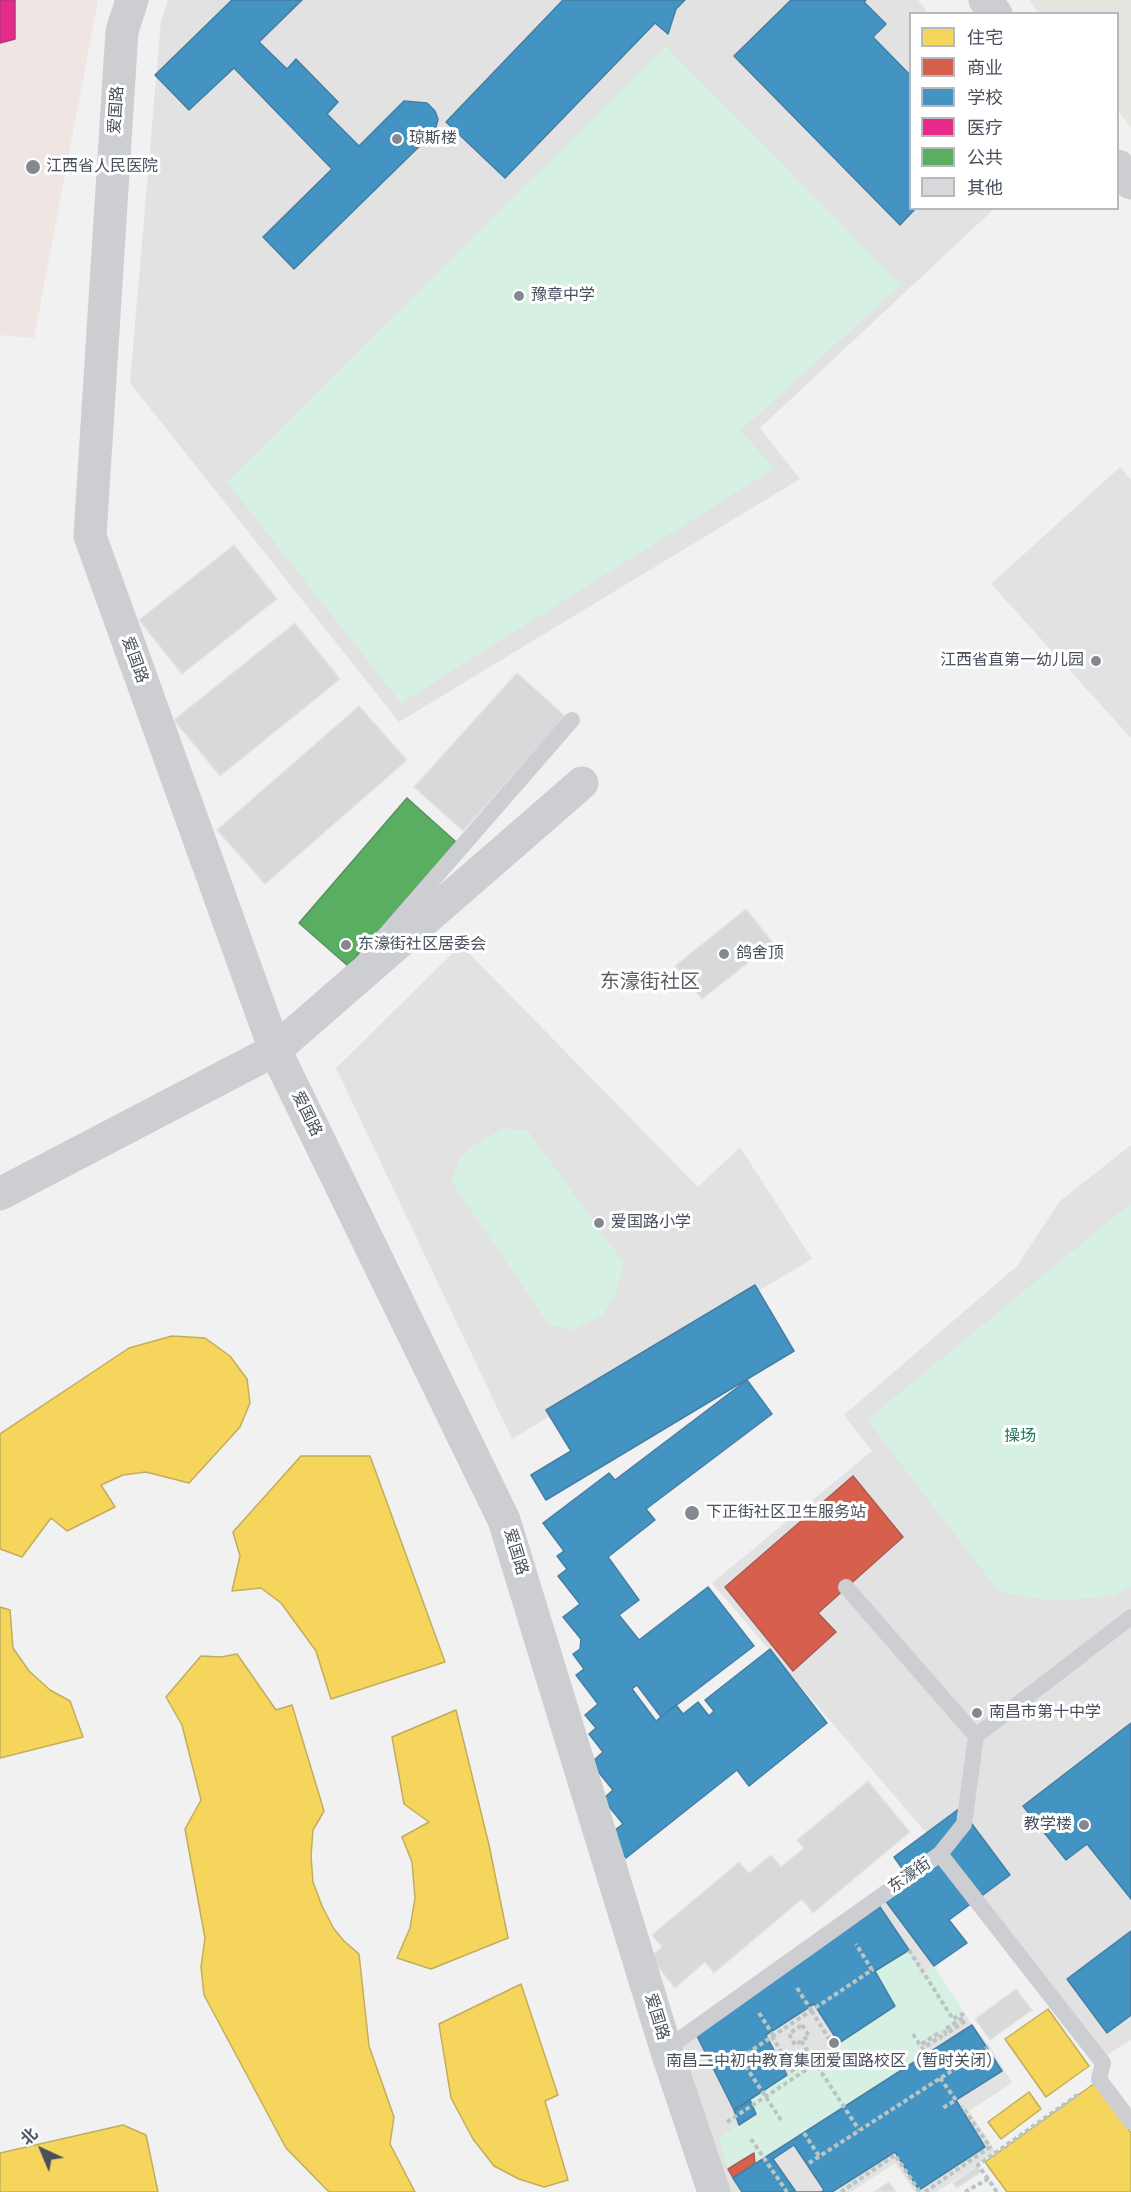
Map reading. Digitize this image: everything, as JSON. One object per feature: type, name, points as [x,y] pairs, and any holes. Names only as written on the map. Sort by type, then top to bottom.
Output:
[{"type":"street","name":"爱国路","points":[[132,0],[123,31],[90,536],[275,1050],[504,1520],[666,2049],[714,2192]]},
{"type":"street","points":[[985,0],[994,12]]},
{"type":"street","points":[[1119,167],[1131,183]]},
{"type":"street","points":[[0,1194],[275,1050],[582,783]]},
{"type":"lane","points":[[312,1018],[572,720]]},
{"type":"lane","points":[[846,1587],[976,1736]]},
{"type":"lane","points":[[940,1854],[964,1824],[976,1736],[1131,1617]]},
{"type":"lane","name":"东濠街","points":[[666,2049],[940,1854],[1103,2063],[1100,2079],[1131,2122]]},
{"type":"path","points":[[781,2120],[740,2058],[872,1970],[854,1941]]},
{"type":"path","points":[[909,1950],[953,2019],[962,2013],[965,2018],[944,2030],[946,2034],[967,2020]]},
{"type":"path","points":[[718,2128],[836,2049],[811,2010]]},
{"type":"path","points":[[790,2024],[795,2030]]},
{"type":"path","points":[[802,2025],[809,2036],[795,2045],[789,2034],[795,2030],[802,2025]]},
{"type":"path","points":[[913,2034],[920,2045],[939,2033],[941,2037],[921,2049]]},
{"type":"path","points":[[772,2036],[795,2075]]},
{"type":"path","points":[[801,2042],[859,2130]]},
{"type":"path","points":[[809,2163],[987,2048]]},
{"type":"path","points":[[940,2078],[956,2100],[941,2109]]},
{"type":"path","points":[[998,2192],[978,2165],[1100,2079]]},
{"type":"path","points":[[925,2192],[990,2147],[962,2106]]},
{"type":"path","points":[[804,2133],[819,2156]]},
{"type":"path","points":[[751,2139],[787,2192]]},
{"type":"path","points":[[841,2192],[895,2155],[920,2192]]},
{"type":"path","points":[[965,2192],[988,2179]]},
{"type":"shaded area","name":"江西省人民医院","points":[[0,0],[98,0],[34,338],[0,335]]},
{"type":"shaded area","name":"豫章中学","points":[[168,0],[918,0],[927,12],[909,12],[909,210],[993,210],[760,428],[800,479],[399,722],[130,383],[161,21]]},
{"type":"shaded area","points":[[1029,0],[1131,0],[1131,128],[1119,112],[1119,12],[1038,12]]},
{"type":"shaded area","name":"江西省直第一幼儿园","points":[[1120,467],[1131,480],[1131,738],[991,584]]},
{"type":"shaded area","name":"爱国路小学","points":[[461,945],[698,1187],[740,1147],[812,1259],[512,1439],[336,1068]]},
{"type":"shaded area","name":"南昌市第十中学","points":[[1131,1145],[1131,2040],[1105,2056],[935,1843],[712,1583],[872,1451],[844,1415],[1017,1266],[1060,1201]]},
{"type":"shaded area","name":"南昌二中初中教育集团爱国路校区（暂时关闭）","points":[[883,1897],[934,1966],[972,2025],[989,2045],[1012,2083],[969,2111],[996,2152],[937,2192],[915,2192],[895,2163],[851,2192],[731,2192],[681,2040]]},
{"type":"green space","points":[[666,46],[901,285],[740,431],[775,468],[401,703],[227,482]]},
{"type":"green space","points":[[505,1128],[528,1131],[624,1263],[617,1291],[603,1315],[573,1330],[549,1325],[451,1181],[461,1157],[475,1144]]},
{"type":"green space","name":"操场","points":[[1131,1203],[1131,1587],[1113,1596],[1054,1601],[999,1592],[867,1420]]},
{"type":"green space","points":[[909,1950],[922,1976],[934,1966],[965,2014],[916,2045],[922,2057],[755,2164],[753,2153],[728,2169],[719,2138],[756,2114],[750,2100],[894,2006],[875,1971]]},
{"type":"building: 住宅","points":[[172,1336],[205,1338],[230,1356],[247,1379],[250,1403],[240,1427],[189,1483],[146,1472],[123,1475],[101,1485],[115,1507],[67,1531],[51,1518],[22,1557],[0,1549],[0,1434],[129,1348]]},
{"type":"building: 住宅","points":[[301,1456],[370,1456],[445,1662],[331,1699],[316,1651],[281,1603],[261,1588],[232,1591],[240,1556],[233,1532]]},
{"type":"building: 住宅","points":[[0,1607],[10,1610],[13,1648],[29,1671],[50,1690],[70,1701],[83,1737],[0,1758]]},
{"type":"building: 住宅","points":[[237,1654],[276,1710],[292,1705],[324,1811],[313,1830],[311,1856],[313,1882],[334,1929],[359,1954],[369,2046],[394,2117],[390,2144],[415,2192],[329,2192],[286,2148],[204,1995],[201,1967],[205,1938],[185,1829],[201,1800],[182,1725],[166,1697],[201,1656],[221,1657]]},
{"type":"building: 住宅","points":[[456,1710],[489,1845],[508,1938],[431,1969],[397,1958],[410,1928],[415,1898],[412,1862],[402,1837],[429,1822],[404,1804],[392,1737]]},
{"type":"building: 住宅","points":[[521,1984],[558,2095],[545,2101],[568,2180],[544,2187],[519,2179],[494,2166],[473,2139],[451,2098],[439,2024]]},
{"type":"building: 住宅","points":[[1048,2009],[1089,2066],[1046,2097],[1005,2039]]},
{"type":"building: 住宅","points":[[1095,2083],[1131,2133],[1131,2192],[1007,2192],[985,2162]]},
{"type":"building: 住宅","points":[[1029,2092],[1041,2109],[1001,2139],[988,2122]]},
{"type":"building: 住宅","points":[[123,2125],[146,2135],[158,2192],[0,2192],[0,2153]]},
{"type":"building: 商业","points":[[853,1476],[903,1537],[818,1613],[836,1632],[793,1671],[725,1587]]},
{"type":"building: 商业","points":[[754,2153],[755,2164],[733,2178],[728,2169]]},
{"type":"building: 学校","name":"琼斯楼","points":[[232,0],[302,0],[259,42],[287,69],[296,59],[338,102],[327,114],[359,146],[404,101],[427,103],[435,111],[438,119],[435,131],[294,269],[263,237],[332,169],[234,68],[189,110],[155,75]]},
{"type":"building: 学校","points":[[563,0],[685,0],[676,9],[668,34],[655,23],[505,178],[446,122]]},
{"type":"building: 学校","points":[[791,0],[866,0],[864,2],[886,24],[873,37],[909,74],[909,210],[914,210],[900,225],[734,56]]},
{"type":"building: 学校","points":[[755,1285],[794,1351],[546,1500],[531,1475],[571,1451],[546,1410]]},
{"type":"building: 学校","points":[[747,1380],[772,1414],[646,1509],[655,1520],[608,1557],[639,1600],[619,1615],[639,1640],[708,1587],[754,1646],[676,1705],[683,1714],[698,1702],[709,1716],[714,1711],[705,1700],[770,1649],[827,1723],[749,1786],[737,1770],[626,1858],[608,1835],[623,1824],[603,1799],[613,1790],[591,1763],[603,1752],[589,1734],[596,1728],[585,1715],[598,1704],[576,1675],[584,1669],[573,1654],[580,1649],[581,1639],[563,1617],[580,1604],[558,1576],[567,1569],[557,1556],[564,1551],[543,1523],[609,1473],[615,1480]],"holes":[[[637,1685],[661,1717],[656,1721],[632,1689]]]},
{"type":"building: 学校","name":"教学楼","points":[[1131,1723],[1131,1899],[1087,1844],[1066,1860],[1023,1806]]},
{"type":"building: 学校","points":[[960,1808],[1010,1875],[949,1920],[967,1943],[934,1966],[885,1900],[911,1881],[894,1857]]},
{"type":"building: 学校","points":[[880,1907],[909,1950],[875,1971],[895,2006],[839,2043],[814,2004],[766,2035],[787,2075],[734,2110],[694,2030]]},
{"type":"building: 学校","points":[[1131,1931],[1131,2015],[1107,2033],[1067,1979]]},
{"type":"building: 学校","points":[[972,2025],[1002,2071],[956,2100],[985,2147],[919,2190],[895,2152],[832,2192],[742,2192],[733,2178]]},
{"type":"building: 学校","points":[[750,2100],[756,2114],[739,2125],[734,2110]]},
{"type":"building: 学校","points":[[794,2145],[824,2190],[821,2192],[796,2192],[773,2159]]},
{"type":"building: 医疗","points":[[0,0],[15,0],[15,39],[0,43]]},
{"type":"building: 公共","points":[[407,798],[456,842],[348,966],[299,923]]},
{"type":"building: 其他","points":[[234,545],[277,599],[182,674],[139,620]]},
{"type":"building: 其他","points":[[295,623],[340,679],[220,776],[174,720]]},
{"type":"building: 其他","points":[[517,673],[566,717],[463,831],[414,787]]},
{"type":"building: 其他","points":[[359,706],[407,760],[265,884],[217,830]]},
{"type":"building: 其他","name":"鸽舍顶","points":[[746,909],[773,943],[702,999],[675,966]]},
{"type":"building: 其他","points":[[868,1781],[910,1832],[813,1913],[802,1899],[714,1973],[705,1962],[675,1988],[650,1957],[662,1947],[652,1935],[739,1862],[749,1873],[771,1855],[781,1867],[804,1848],[797,1840]]},
{"type":"building: 其他","points":[[1016,1989],[1032,2010],[990,2040],[975,2019]]},
{"type":"building: 其他","points":[[977,2166],[981,2172],[957,2188],[953,2183]]},
{"type":"building: 其他","points":[[889,2182],[896,2192],[874,2192]]},
{"type":"place","name":"琼斯楼","points":[[397,139]]},
{"type":"place","name":"江西省人民医院","points":[[33,167]]},
{"type":"place","name":"豫章中学","points":[[519,296]]},
{"type":"place","name":"江西省直第一幼儿园","points":[[1096,661]]},
{"type":"place","name":"东濠街社区居委会","points":[[346,945]]},
{"type":"place","name":"鸽舍顶","points":[[724,954]]},
{"type":"place","name":"爱国路小学","points":[[599,1223]]},
{"type":"place","name":"下正街社区卫生服务站","points":[[692,1513]]},
{"type":"place","name":"南昌市第十中学","points":[[977,1713]]},
{"type":"place","name":"教学楼","points":[[1084,1825]]},
{"type":"place","name":"南昌二中初中教育集团爱国路校区（暂时关闭）","points":[[834,2043]]},
{"type":"district","name":"东濠街社区","points":[[650,983]]}]
